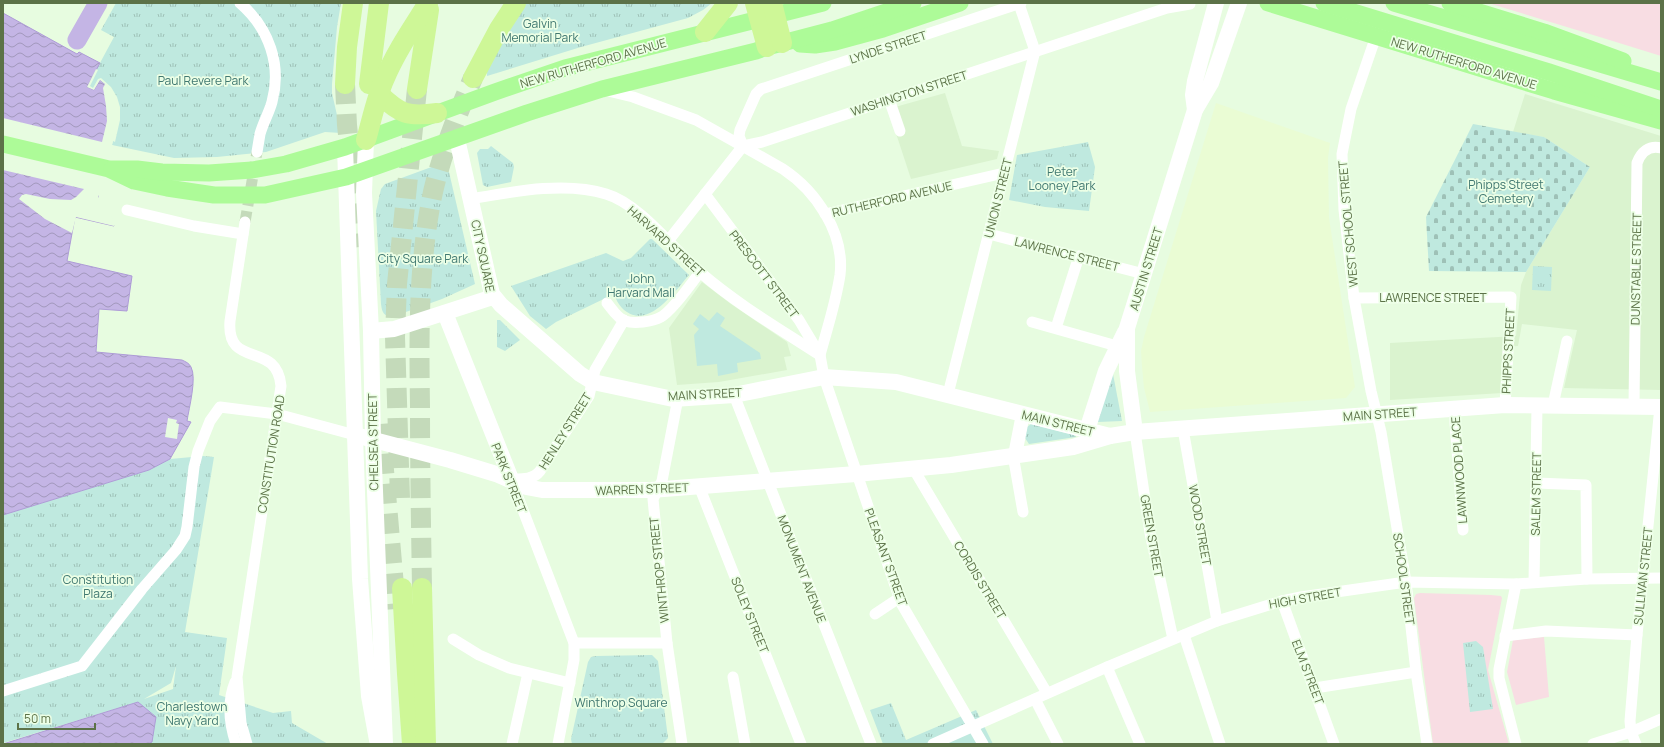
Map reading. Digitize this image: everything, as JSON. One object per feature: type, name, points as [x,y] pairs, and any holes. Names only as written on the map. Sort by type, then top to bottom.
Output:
[{"type":"highway","points":[[345,84],[347,47],[353,3]]},
{"type":"highway","points":[[366,140],[374,89],[379,3]]},
{"type":"highway","points":[[374,89],[388,71],[429,3]]},
{"type":"highway","points":[[417,89],[429,3]]},
{"type":"highway","points":[[473,78],[499,29],[516,3]]},
{"type":"highway","points":[[705,32],[728,3]]},
{"type":"highway","points":[[766,10],[774,45]]},
{"type":"highway","points":[[374,89],[393,107],[404,113],[413,115],[437,113]]},
{"type":"highway","points":[[402,588],[412,744]]},
{"type":"highway","points":[[422,588],[426,744]]},
{"type":"main road","name":"NEW RUTHERFORD AVENUE","points":[[109,169],[137,168],[176,173],[209,173],[240,172],[272,167],[346,147],[559,70],[705,32],[766,10],[823,3]]},
{"type":"main road","points":[[3,144],[109,169],[134,181],[183,192],[227,196],[265,195],[346,177],[527,113],[602,89],[726,59],[832,30],[913,3]]},
{"type":"main road","points":[[774,45],[825,44],[883,29],[960,3]]},
{"type":"main road","name":"AUSTIN STREET","points":[[1195,110],[1193,95],[1195,81],[1216,3]]},
{"type":"main road","name":"AUSTIN STREET","points":[[1135,432],[1122,347],[1195,110],[1210,83],[1239,3]]},
{"type":"main road","name":"NEW RUTHERFORD AVENUE","points":[[1324,3],[1557,74],[1661,109]]},
{"type":"main road","points":[[1394,3],[1661,82]]},
{"type":"main road","points":[[1450,3],[1544,32],[1661,75]]},
{"type":"main road","name":"NEW RUTHERFORD AVENUE","points":[[1275,4],[1554,91],[1661,121]]},
{"type":"main road","name":"CITY SQUARE","points":[[371,332],[394,329],[493,297],[457,139]]},
{"type":"main road","name":"CHELSEA STREET","points":[[366,140],[364,193],[371,332],[373,440],[385,744]]},
{"type":"main road","name":"CHELSEA STREET","points":[[346,147],[360,587],[368,696],[377,744]]},
{"type":"main road","name":"MAIN STREET","points":[[493,297],[580,374],[593,382],[669,398],[734,395],[824,377],[896,382],[1110,436],[1135,432],[1454,410],[1505,405],[1661,407]]},
{"type":"main road","name":"PARK STREET","points":[[445,313],[510,479]]},
{"type":"main road","points":[[1087,430],[1106,371],[1122,347]]},
{"type":"main road","name":"WARREN STREET","points":[[355,435],[450,460],[542,490],[657,490],[951,465],[1073,447],[1110,436]]},
{"type":"street","points":[[240,3],[264,31],[273,54],[275,66],[273,97],[260,134],[257,152]]},
{"type":"street","points":[[1020,3],[1035,52]]},
{"type":"street","name":"LYNDE STREET","points":[[743,146],[739,136],[740,130],[756,94],[763,88],[1020,3]]},
{"type":"street","name":"WASHINGTON STREET","points":[[743,146],[762,142],[1167,8],[1190,4]]},
{"type":"street","name":"WEST SCHOOL STREET","points":[[1376,36],[1351,109],[1342,154],[1344,210],[1354,298],[1371,391],[1377,415]]},
{"type":"street","name":"UNION STREET","points":[[948,394],[990,234],[1035,52]]},
{"type":"street","name":"RUTHERFORD AVENUE","points":[[602,89],[633,97],[690,117],[743,146],[796,179],[811,194],[825,214],[1004,173]]},
{"type":"street","points":[[889,99],[900,132]]},
{"type":"street","points":[[668,241],[743,146]]},
{"type":"street","name":"DUNSTABLE STREET","points":[[1634,406],[1637,163],[1641,154],[1648,149],[1656,147],[1661,148]]},
{"type":"street","name":"HARVARD STREET","points":[[470,199],[572,188],[606,194],[640,214],[700,272],[733,299],[820,355]]},
{"type":"street","name":"PRESCOTT STREET","points":[[705,194],[799,320],[820,355]]},
{"type":"street","points":[[127,210],[194,226],[243,234]]},
{"type":"street","points":[[824,377],[820,355],[837,291],[840,267],[836,242],[825,214]]},
{"type":"street","name":"CONSTITUTION ROAD","points":[[236,744],[229,709],[232,691],[237,677],[282,386],[278,370],[268,360],[245,353],[239,349],[230,335],[230,321],[245,222]]},
{"type":"street","name":"LAWRENCE STREET","points":[[990,234],[1144,274]]},
{"type":"street","points":[[1056,328],[1079,256]]},
{"type":"street","points":[[607,303],[624,320],[638,322],[662,317],[700,272]]},
{"type":"street","name":"LAWRENCE STREET","points":[[1354,298],[1511,297]]},
{"type":"street","name":"PHIPPS STREET","points":[[1505,405],[1511,297]]},
{"type":"street","name":"HENLEY STREET","points":[[510,479],[527,479],[538,474],[589,396],[595,370],[624,320]]},
{"type":"street","points":[[1032,322],[1122,347]]},
{"type":"street","points":[[1553,405],[1567,341]]},
{"type":"street","name":"PLEASANT STREET","points":[[824,377],[899,598],[983,744]]},
{"type":"street","name":"MONUMENT AVENUE","points":[[734,395],[871,744]]},
{"type":"street","name":"WINTHROP STREET","points":[[678,398],[662,481],[653,499],[653,505],[667,643],[682,744]]},
{"type":"street","points":[[3,691],[82,666],[142,589],[176,550],[185,536],[188,527],[194,467],[198,451],[210,421],[218,408],[220,406],[277,414]]},
{"type":"street","name":"SALEM STREET","points":[[1534,582],[1537,483],[1537,406]]},
{"type":"street","name":"SULLIVAN STREET","points":[[1636,744],[1631,732],[1630,721],[1637,635],[1661,407]]},
{"type":"street","name":"LAWNWOOD PLACE","points":[[1454,410],[1463,530]]},
{"type":"street","name":"WARREN STREET","points":[[277,414],[355,435]]},
{"type":"street","points":[[1023,414],[1014,455],[1023,512]]},
{"type":"street","name":"SCHOOL STREET","points":[[1377,415],[1406,582],[1416,672],[1427,744]]},
{"type":"street","name":"WOOD STREET","points":[[1183,429],[1217,621]]},
{"type":"street","name":"GREEN STREET","points":[[1135,432],[1151,538],[1179,637],[1220,744]]},
{"type":"street","name":"CORDIS STREET","points":[[912,468],[1048,693]]},
{"type":"street","name":"PARK STREET","points":[[510,479],[574,643]]},
{"type":"street","points":[[1537,483],[1586,485],[1587,579]]},
{"type":"street","name":"SOLEY STREET","points":[[699,486],[801,744]]},
{"type":"street","name":"HIGH STREET","points":[[933,744],[1107,667],[1217,621],[1301,596],[1406,582],[1516,584],[1587,579],[1661,578]]},
{"type":"street","points":[[1516,584],[1499,669],[1499,678],[1516,744]]},
{"type":"street","points":[[875,614],[899,598]]},
{"type":"street","name":"ELM STREET","points":[[1282,601],[1315,688],[1334,744]]},
{"type":"street","points":[[1505,636],[1546,631],[1637,635]]},
{"type":"street","points":[[453,639],[494,663],[570,683]]},
{"type":"street","points":[[558,744],[574,660],[574,643],[667,643]]},
{"type":"street","points":[[1107,667],[1140,744]]},
{"type":"street","points":[[1315,688],[1416,672]]},
{"type":"street","points":[[512,744],[528,673]]},
{"type":"street","name":"CONSTITUTION ROAD","points":[[237,677],[242,722],[248,744]]},
{"type":"street","points":[[732,677],[745,744]]},
{"type":"street","points":[[1035,699],[1058,744]]},
{"type":"street","points":[[1593,744],[1631,732],[1661,719]]},
{"type":"shaded area","points":[[1488,3],[1661,3],[1661,56],[1603,38]]},
{"type":"shaded area","points":[[945,93],[962,146],[999,151],[997,159],[911,179],[888,109]]},
{"type":"shaded area","points":[[1525,94],[1661,136],[1661,390],[1564,388],[1577,330],[1522,324],[1518,346],[1503,347],[1502,393],[1390,400],[1390,343],[1516,336],[1521,285],[1526,272],[1590,167],[1544,137],[1513,132]]},
{"type":"shaded area","points":[[1216,103],[1330,143],[1328,158],[1329,218],[1355,387],[1346,398],[1150,412],[1144,388],[1141,351]]},
{"type":"shaded area","points":[[702,282],[731,304],[787,342],[791,356],[784,357],[787,370],[719,382],[677,385],[669,328]]},
{"type":"shaded area","points":[[1416,594],[1501,596],[1502,598],[1488,670],[1509,744],[1433,744],[1414,598]]},
{"type":"shaded area","points":[[1544,637],[1549,697],[1516,705],[1507,672],[1513,640]]},
{"type":"green space","name":"Paul Revere Park","points":[[116,3],[341,3],[337,27],[332,93],[341,133],[325,132],[266,152],[217,157],[174,158],[112,145],[118,119],[94,90],[87,87],[114,37],[101,30]]},
{"type":"green space","name":"Galvin Memorial Park","points":[[526,3],[712,3],[688,18],[581,47],[487,76],[487,70]]},
{"type":"green space","name":"Phipps Street Cemetery","points":[[1473,124],[1544,137],[1590,167],[1526,272],[1429,271],[1426,217]]},
{"type":"green space","name":"Peter Looney Park","points":[[1088,142],[1095,167],[1089,211],[1045,207],[1009,200],[1017,155]]},
{"type":"green space","points":[[491,146],[513,163],[514,167],[511,182],[487,187],[483,185],[477,153],[480,149],[488,149]]},
{"type":"green space","name":"City Square Park","points":[[437,165],[446,166],[449,172],[475,284],[442,299],[392,317],[387,316],[383,312],[381,304],[376,211],[381,189],[385,184]]},
{"type":"green space","name":"John Harvard Mall","points":[[650,239],[652,239],[689,275],[660,307],[650,313],[641,316],[631,314],[622,308],[614,294],[556,322],[546,329],[530,316],[511,286],[606,253],[623,261],[631,258]]},
{"type":"green space","points":[[1533,266],[1552,267],[1551,291],[1532,290]]},
{"type":"green space","points":[[717,312],[725,318],[720,326],[760,353],[761,359],[737,363],[738,372],[718,376],[717,364],[697,366],[694,335],[699,329],[693,324],[700,314],[709,321]]},
{"type":"green space","points":[[497,320],[500,320],[520,340],[505,351],[497,347]]},
{"type":"green space","points":[[1113,374],[1122,421],[1098,422],[1097,419]]},
{"type":"green space","points":[[1031,424],[1074,435],[1076,437],[1029,444],[1025,438],[1027,427]]},
{"type":"green space","name":"Constitution Plaza","points":[[203,456],[214,457],[185,632],[227,638],[219,695],[273,713],[291,711],[292,723],[328,744],[129,744],[138,702],[3,743],[3,515],[149,470],[170,459]],"holes":[[[176,666],[173,689],[144,699],[171,683]]]},
{"type":"green space","points":[[1476,641],[1483,647],[1493,709],[1470,712],[1463,643]]},
{"type":"green space","name":"Winthrop Square","points":[[652,655],[658,661],[668,738],[662,744],[572,744],[571,739],[588,662],[591,657]]},
{"type":"green space","points":[[891,703],[906,740],[976,710],[993,744],[883,744],[870,710]]},
{"type":"water","points":[[3,13],[77,54],[79,52],[100,63],[87,87],[94,90],[100,80],[113,93],[98,197],[114,226],[75,217],[67,261],[132,276],[127,311],[99,309],[96,352],[182,360],[190,366],[193,372],[193,378],[187,421],[191,422],[170,459],[149,470],[3,515]]},
{"type":"water","points":[[138,702],[156,717],[152,742],[148,744],[3,744]]},
{"type":"pier","points":[[96,69],[98,70],[90,86],[93,88],[98,79],[101,78],[111,87],[117,97],[120,107],[120,120],[115,142],[113,141],[112,145],[114,146],[102,193],[100,193],[98,197],[102,199],[115,223],[114,226],[76,217],[72,233],[45,219],[19,199],[22,195],[26,194],[50,199],[71,200],[84,189],[3,170],[3,118],[102,142],[107,121],[103,88],[105,84],[100,80],[94,90],[87,87]]},
{"type":"pier","points":[[168,418],[177,420],[176,423],[179,424],[177,439],[165,437]]},
{"type":"waterway","points":[[77,40],[98,3]]},
{"type":"tunnel","points":[[422,588],[420,474],[420,299],[424,245],[433,192],[445,149],[473,78]]},
{"type":"tunnel","points":[[345,84],[347,125],[360,247]]},
{"type":"tunnel","points":[[400,498],[395,337],[397,284],[417,89]]},
{"type":"tunnel","points":[[245,222],[257,152]]},
{"type":"tunnel","points":[[380,424],[396,609]]},
{"type":"park label","name":"Charlestown Navy Yard","points":[[192,713]]}]
